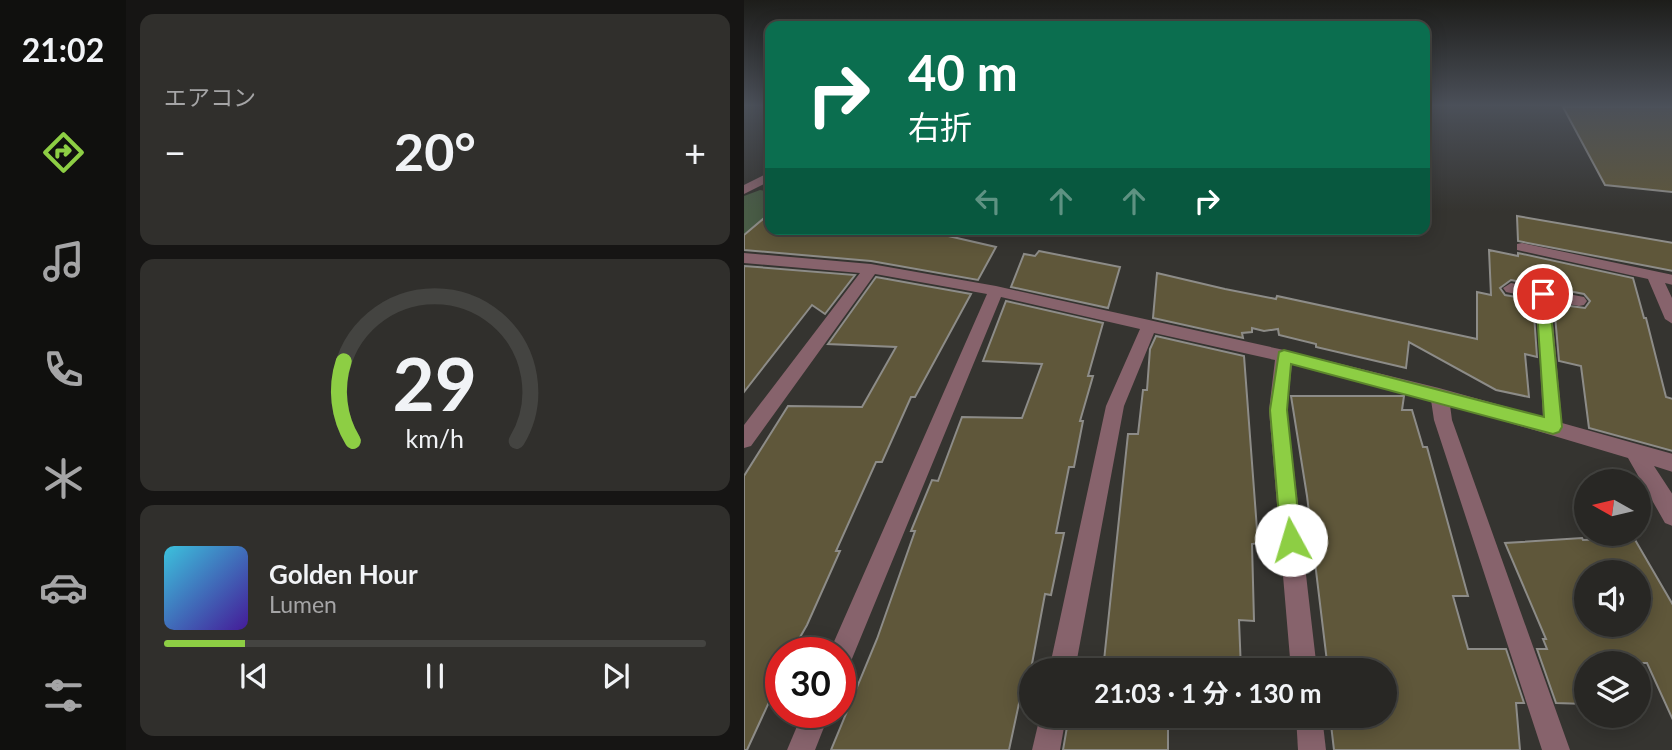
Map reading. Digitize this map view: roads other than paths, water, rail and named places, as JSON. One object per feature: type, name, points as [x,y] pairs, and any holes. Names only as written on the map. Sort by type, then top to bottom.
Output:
[{"type":"street","points":[[744,190],[765,180]]},
{"type":"street","points":[[1522,247],[1672,280]]},
{"type":"street","points":[[744,258],[871,269],[996,291],[1284,356],[1439,395],[1672,463]]},
{"type":"street","points":[[744,440],[871,269]]},
{"type":"street","points":[[1654,276],[1672,318]]},
{"type":"street","points":[[1511,288],[1579,301]]},
{"type":"street","points":[[849,637],[996,291]]},
{"type":"street","points":[[1543,294],[1553,427]]},
{"type":"street","points":[[1064,658],[1115,406],[1149,326]]},
{"type":"street","points":[[1284,356],[1278,410],[1303,658]]},
{"type":"street","points":[[1439,395],[1443,420],[1556,750]]},
{"type":"street","points":[[1635,453],[1672,516]]},
{"type":"street","points":[[801,750],[810,728]]},
{"type":"street","points":[[1046,750],[1051,728]]},
{"type":"street","points":[[1310,728],[1312,750]]}]
